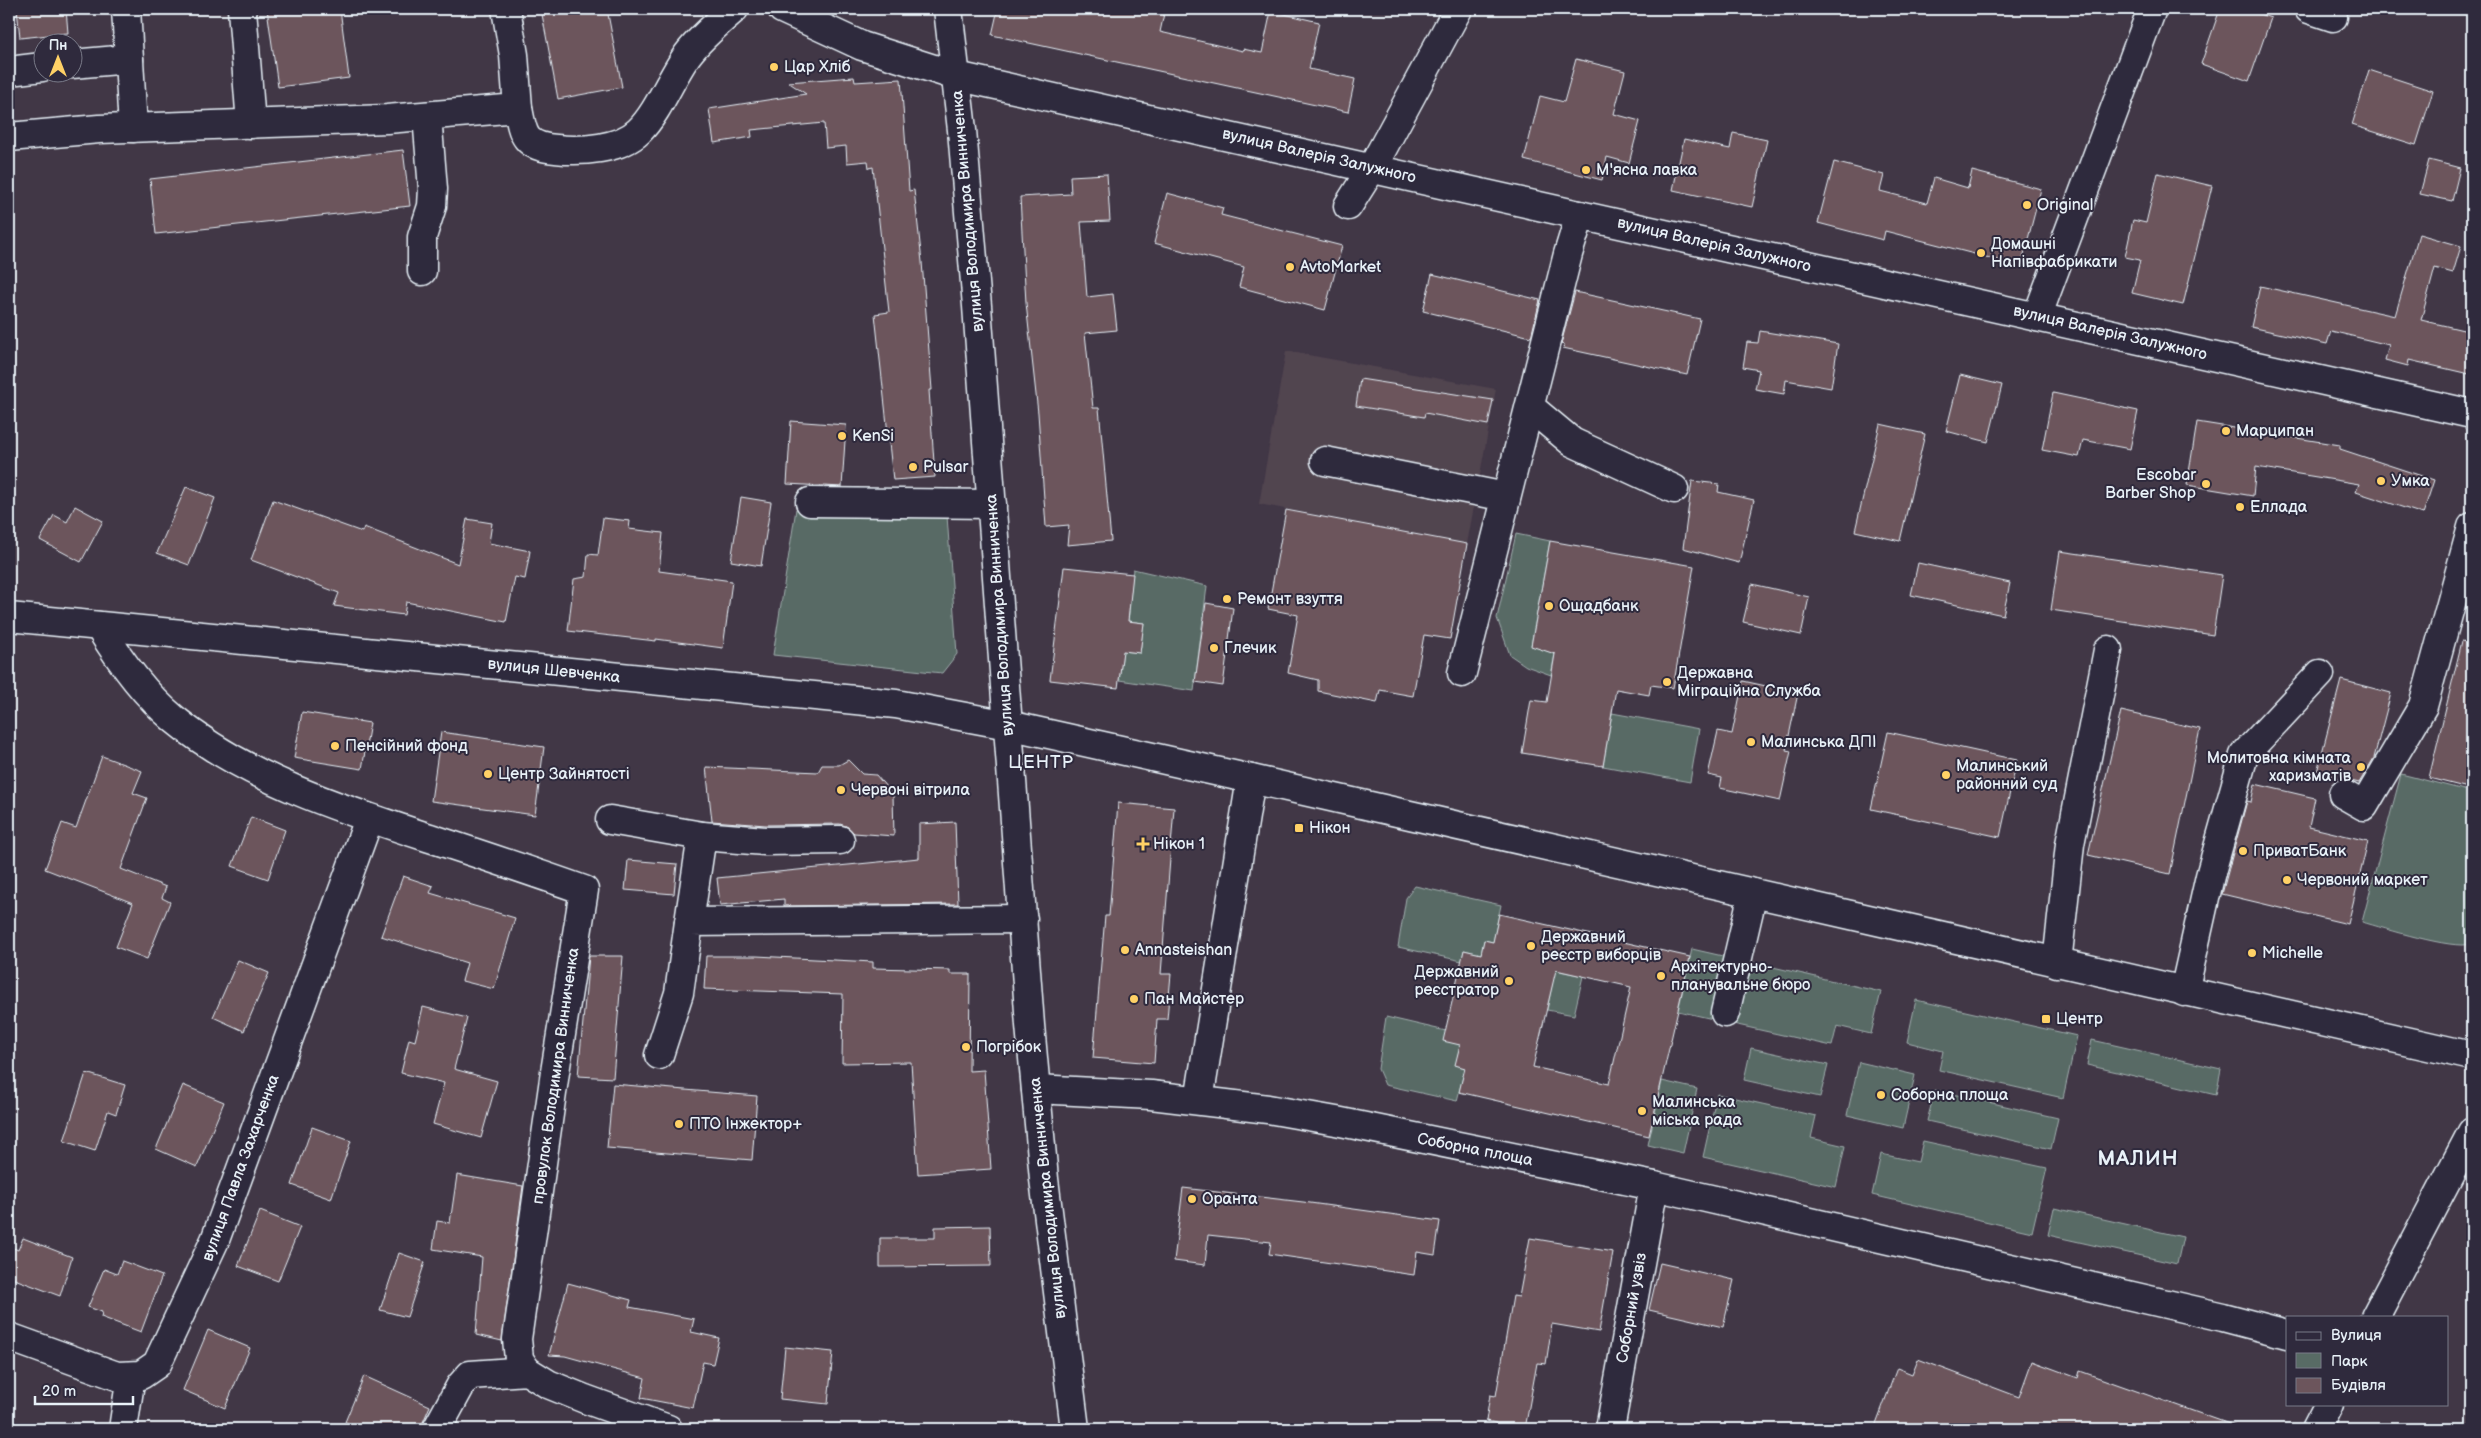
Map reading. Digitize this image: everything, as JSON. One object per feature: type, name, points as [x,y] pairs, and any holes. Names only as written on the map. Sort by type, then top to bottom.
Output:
[{"type":"street","points":[[126,9],[133,128]]},
{"type":"street","points":[[242,9],[251,124]]},
{"type":"street","points":[[506,9],[514,55],[518,108],[526,138],[533,145],[544,148],[587,149],[610,145],[632,137],[645,124],[697,43],[734,9]]},
{"type":"street","name":"вулиця Валерія Залужного","points":[[782,9],[862,46],[956,76],[2472,414]]},
{"type":"street","name":"вулиця Володимира Винниченка","points":[[948,9],[956,76],[992,504],[1036,1089],[1052,1256],[1075,1429]]},
{"type":"street","points":[[1348,206],[1372,168],[1458,9]]},
{"type":"street","points":[[2038,317],[2152,9]]},
{"type":"street","points":[[82,63],[129,58]]},
{"type":"street","points":[[9,71],[32,69]]},
{"type":"street","points":[[9,137],[52,132],[428,116],[518,108]]},
{"type":"street","points":[[422,271],[422,237],[432,206],[433,189],[428,116]]},
{"type":"street","points":[[1462,673],[1580,215]]},
{"type":"street","points":[[1530,407],[1572,442],[1674,489]]},
{"type":"street","points":[[1325,460],[1506,497]]},
{"type":"street","points":[[810,502],[992,504]]},
{"type":"street","points":[[2343,794],[2364,806],[2423,706],[2472,527]]},
{"type":"street","name":"вулиця Шевченка","points":[[9,617],[896,704],[1008,725],[2472,1056]]},
{"type":"street","points":[[99,626],[121,663],[142,688],[174,719],[209,744],[299,791],[369,818]]},
{"type":"street","points":[[2057,963],[2070,844],[2108,650]]},
{"type":"street","points":[[2184,992],[2210,876],[2244,754],[2320,674]]},
{"type":"street","points":[[1200,1100],[1251,780]]},
{"type":"street","name":"провулок Володимира Винниченка","points":[[369,818],[584,890],[555,1072],[517,1339],[519,1359],[527,1371]]},
{"type":"street","name":"вулиця Павла Захарченка","points":[[9,1337],[117,1376],[131,1376],[148,1372],[157,1364],[212,1249],[369,818]]},
{"type":"street","points":[[610,820],[702,836],[765,841],[840,840]]},
{"type":"street","points":[[659,1054],[679,993],[702,836]]},
{"type":"street","points":[[1725,1013],[1753,893]]},
{"type":"street","points":[[689,922],[1023,919]]},
{"type":"street","name":"Соборна площа","points":[[1036,1089],[1104,1091],[1200,1100],[1336,1121],[1654,1186],[2223,1316],[2286,1334]]},
{"type":"street","points":[[2376,1316],[2472,1132]]},
{"type":"street","name":"Соборний узвіз","points":[[1610,1429],[1654,1186]]},
{"type":"street","points":[[437,1429],[460,1385],[470,1375],[527,1371],[548,1384],[668,1429]]},
{"type":"street","points":[[123,1429],[131,1376]]},
{"type":"street","points":[[2316,1429],[2328,1406]]},
{"type":"shaded area","points":[[1286,351],[1496,389],[1467,544],[1259,504]]},
{"type":"green space","points":[[796,509],[947,516],[957,654],[942,673],[773,655]]},
{"type":"green space","points":[[1516,534],[1550,541],[1531,645],[1555,654],[1551,675],[1526,666],[1510,655],[1497,618]]},
{"type":"green space","points":[[1133,569],[1207,586],[1194,691],[1119,680],[1123,651],[1140,653],[1144,623],[1128,621]]},
{"type":"green space","points":[[1612,713],[1699,729],[1690,782],[1603,766]]},
{"type":"green space","points":[[2401,774],[2472,792],[2471,944],[2449,944],[2434,941],[2362,922]]},
{"type":"green space","points":[[1415,886],[1501,905],[1493,942],[1484,940],[1481,954],[1464,950],[1462,961],[1398,947],[1406,898]]},
{"type":"green space","points":[[1692,949],[1727,957],[1713,1019],[1678,1011]]},
{"type":"green space","points":[[1747,961],[1881,992],[1871,1034],[1837,1026],[1832,1046],[1733,1024]]},
{"type":"green space","points":[[1555,970],[1583,976],[1574,1015],[1547,1010]]},
{"type":"green space","points":[[1916,1000],[2077,1036],[2063,1098],[1939,1070],[1943,1051],[1907,1042]]},
{"type":"green space","points":[[1386,1017],[1446,1031],[1460,1045],[1456,1065],[1465,1068],[1457,1101],[1385,1085],[1378,1069]]},
{"type":"green space","points":[[2092,1040],[2221,1069],[2216,1095],[2087,1065]]},
{"type":"green space","points":[[1751,1048],[1828,1065],[1820,1097],[1744,1080]]},
{"type":"green space","points":[[1859,1062],[1915,1075],[1903,1128],[1847,1115]]},
{"type":"green space","points":[[1662,1081],[1697,1089],[1683,1153],[1648,1145]]},
{"type":"green space","points":[[1935,1090],[2058,1118],[2051,1149],[1927,1121]]},
{"type":"green space","points":[[1717,1094],[1816,1116],[1811,1138],[1845,1146],[1836,1187],[1703,1157]]},
{"type":"green space","points":[[1923,1141],[2047,1168],[2032,1232],[1872,1195],[1881,1154],[1918,1162]]},
{"type":"green space","points":[[2054,1208],[2183,1237],[2177,1264],[2048,1235]]},
{"type":"building","points":[[17,9],[66,9],[68,32],[32,32],[32,37],[20,38]]},
{"type":"building","points":[[267,9],[340,9],[349,78],[278,87]]},
{"type":"building","points":[[541,9],[607,9],[622,87],[558,99]]},
{"type":"building","points":[[998,9],[1165,9],[1160,32],[1243,51],[1243,49],[1262,53],[1271,11],[1319,22],[1309,69],[1355,79],[1348,112],[992,35]]},
{"type":"building","points":[[2220,9],[2244,9],[2271,18],[2249,81],[2201,64]]},
{"type":"building","points":[[1576,59],[1625,71],[1614,114],[1640,121],[1629,163],[1607,157],[1602,180],[1524,160],[1540,96],[1564,102]]},
{"type":"building","points":[[2369,70],[2433,91],[2416,145],[2352,125]]},
{"type":"building","points":[[854,77],[855,82],[901,79],[909,191],[914,190],[922,262],[932,390],[929,390],[935,477],[893,480],[875,314],[889,312],[873,167],[869,168],[868,161],[847,163],[846,146],[826,148],[824,123],[751,130],[752,137],[714,143],[709,109],[806,94],[788,82]]},
{"type":"building","points":[[1733,133],[1767,140],[1752,207],[1673,190],[1684,139],[1730,149]]},
{"type":"building","points":[[403,150],[410,206],[156,234],[150,179]]},
{"type":"building","points":[[2429,160],[2460,168],[2452,201],[2420,194]]},
{"type":"building","points":[[1834,162],[1884,175],[1880,191],[1927,203],[1934,178],[1968,188],[1972,171],[2041,189],[2021,266],[1885,231],[1883,240],[1818,223]]},
{"type":"building","points":[[2158,173],[2212,186],[2183,305],[2132,293],[2140,260],[2125,257],[2133,220],[2146,223]]},
{"type":"building","points":[[1107,174],[1110,221],[1081,222],[1087,297],[1113,294],[1117,330],[1085,333],[1093,408],[1099,408],[1111,541],[1067,545],[1069,525],[1046,527],[1038,413],[1026,303],[1020,197],[1071,194],[1070,176]]},
{"type":"building","points":[[1167,193],[1223,208],[1221,215],[1342,246],[1325,310],[1239,287],[1244,267],[1154,243]]},
{"type":"building","points":[[2419,234],[2461,246],[2453,273],[2435,268],[2421,320],[2472,332],[2472,359],[2469,374],[2409,360],[2408,366],[2385,360],[2389,345],[2331,331],[2327,344],[2251,327],[2260,286],[2395,316]]},
{"type":"building","points":[[1432,274],[1540,300],[1531,337],[1423,311]]},
{"type":"building","points":[[1575,292],[1700,319],[1687,375],[1563,348],[1564,345],[1561,344]]},
{"type":"building","points":[[1760,331],[1838,344],[1831,388],[1786,380],[1784,394],[1755,389],[1759,370],[1743,367],[1747,342],[1758,343]]},
{"type":"building","points":[[1960,375],[2002,385],[1988,442],[1946,431]]},
{"type":"building","points":[[1360,379],[1493,400],[1488,425],[1425,413],[1424,417],[1356,406]]},
{"type":"building","points":[[2053,393],[2138,411],[2130,449],[2083,440],[2079,457],[2042,450]]},
{"type":"building","points":[[791,421],[846,425],[842,487],[787,484]]},
{"type":"building","points":[[2197,422],[2340,445],[2340,449],[2434,480],[2423,514],[2356,492],[2359,484],[2256,467],[2253,496],[2187,485]]},
{"type":"building","points":[[1880,424],[1925,434],[1900,541],[1855,531]]},
{"type":"building","points":[[1692,481],[1719,484],[1718,492],[1754,500],[1739,563],[1683,548]]},
{"type":"building","points":[[186,487],[215,498],[189,565],[157,553]]},
{"type":"building","points":[[741,497],[771,502],[761,566],[731,561]]},
{"type":"building","points":[[273,500],[362,532],[364,527],[458,564],[467,519],[492,523],[489,543],[530,551],[525,579],[515,577],[506,622],[406,602],[404,615],[334,606],[339,593],[251,560]]},
{"type":"building","points":[[75,506],[103,521],[81,562],[40,540],[54,515],[67,522]]},
{"type":"building","points":[[1286,510],[1467,544],[1450,639],[1424,635],[1413,696],[1380,690],[1377,703],[1318,691],[1318,680],[1288,673],[1298,615],[1268,609]]},
{"type":"building","points":[[603,518],[630,521],[629,529],[663,533],[659,571],[732,581],[723,648],[656,639],[656,641],[568,631],[574,579],[586,577],[588,554],[598,555]]},
{"type":"building","points":[[1550,541],[1694,566],[1673,688],[1651,685],[1649,695],[1616,689],[1603,766],[1522,753],[1531,700],[1547,702],[1555,654],[1531,646]]},
{"type":"building","points":[[2060,551],[2222,575],[2213,635],[2051,610]]},
{"type":"building","points":[[1918,563],[2010,583],[2003,615],[1911,595]]},
{"type":"building","points":[[1064,567],[1133,574],[1128,621],[1144,623],[1140,653],[1123,651],[1118,688],[1050,680]]},
{"type":"building","points":[[1752,584],[1809,597],[1801,635],[1743,622]]},
{"type":"building","points":[[1206,603],[1233,608],[1223,686],[1195,682]]},
{"type":"building","points":[[2462,641],[2472,643],[2472,789],[2429,778]]},
{"type":"building","points":[[2341,680],[2391,693],[2374,758],[2359,783],[2317,772]]},
{"type":"building","name":"Малинська ДПІ","points":[[1743,681],[1798,693],[1786,750],[1791,751],[1780,801],[1720,788],[1722,778],[1708,775],[1718,731],[1732,734]]},
{"type":"building","points":[[2121,711],[2200,729],[2170,874],[2088,855]]},
{"type":"building","name":"Пенсійний фонд","points":[[302,712],[370,723],[362,769],[294,758]]},
{"type":"building","name":"Центр Зайнятості","points":[[441,732],[544,747],[535,815],[431,801]]},
{"type":"building","name":"Малинський районний суд","points":[[1888,732],[2017,760],[2000,837],[1871,809]]},
{"type":"building","points":[[102,756],[142,771],[133,793],[147,798],[121,869],[166,887],[162,898],[170,902],[147,959],[116,947],[133,903],[45,869],[62,823],[76,828]]},
{"type":"building","points":[[848,760],[862,774],[876,775],[893,795],[894,836],[854,833],[848,827],[840,824],[766,825],[712,821],[706,767],[818,772],[822,765],[839,765]]},
{"type":"building","points":[[2255,784],[2315,798],[2309,827],[2368,841],[2348,924],[2222,894],[2247,801],[2251,802]]},
{"type":"building","points":[[1118,803],[1174,808],[1161,974],[1171,974],[1167,1019],[1157,1019],[1154,1063],[1093,1058],[1105,916],[1109,916]]},
{"type":"building","points":[[251,817],[285,830],[268,879],[232,866]]},
{"type":"building","points":[[955,822],[958,904],[784,906],[784,899],[720,905],[717,878],[919,858],[919,824]]},
{"type":"building","points":[[628,860],[677,864],[674,894],[625,890]]},
{"type":"building","points":[[403,876],[433,886],[430,893],[515,918],[494,989],[462,981],[467,963],[381,936]]},
{"type":"building","points":[[1499,914],[1690,957],[1649,1136],[1459,1092],[1465,1068],[1455,1065],[1460,1045],[1443,1041],[1464,950],[1481,954],[1484,940],[1493,942]],"holes":[[[1556,970],[1631,987],[1609,1084],[1533,1067]]]},
{"type":"building","points":[[589,956],[623,956],[613,1078],[578,1076]]},
{"type":"building","points":[[706,956],[756,956],[873,962],[873,968],[950,970],[950,974],[970,974],[969,1071],[984,1070],[991,1169],[918,1174],[911,1062],[842,1063],[843,994],[704,989]]},
{"type":"building","points":[[238,960],[269,973],[244,1031],[213,1017]]},
{"type":"building","points":[[423,1007],[467,1018],[454,1069],[497,1081],[481,1138],[433,1124],[444,1083],[401,1073],[409,1039],[415,1041]]},
{"type":"building","points":[[86,1073],[125,1085],[116,1114],[108,1111],[95,1151],[64,1141]]},
{"type":"building","points":[[613,1084],[757,1096],[752,1160],[607,1148]]},
{"type":"building","points":[[183,1085],[224,1102],[197,1167],[156,1149]]},
{"type":"building","points":[[312,1127],[351,1141],[331,1199],[292,1185]]},
{"type":"building","points":[[457,1175],[523,1186],[502,1341],[476,1335],[482,1257],[433,1249],[437,1221],[450,1223]]},
{"type":"building","points":[[1183,1188],[1440,1221],[1435,1255],[1417,1252],[1414,1275],[1269,1254],[1271,1242],[1208,1235],[1205,1265],[1174,1261]]},
{"type":"building","points":[[260,1211],[300,1227],[278,1281],[238,1266]]},
{"type":"building","points":[[990,1226],[991,1266],[880,1267],[880,1238],[935,1238],[935,1227]]},
{"type":"building","points":[[23,1238],[72,1257],[60,1296],[9,1277],[9,1246],[18,1250]]},
{"type":"building","points":[[1530,1238],[1613,1252],[1599,1332],[1552,1324],[1546,1364],[1537,1363],[1525,1429],[1495,1429],[1496,1423],[1486,1421],[1490,1395],[1496,1396],[1513,1296],[1519,1297]]},
{"type":"building","points":[[399,1253],[425,1262],[407,1317],[380,1310]]},
{"type":"building","points":[[122,1261],[162,1276],[141,1332],[101,1317],[102,1312],[88,1307],[104,1269],[117,1274]]},
{"type":"building","points":[[1660,1263],[1734,1280],[1723,1327],[1649,1310]]},
{"type":"building","points":[[568,1283],[631,1300],[629,1307],[694,1319],[691,1332],[719,1338],[713,1364],[703,1362],[693,1408],[641,1398],[645,1378],[565,1356],[549,1355]]},
{"type":"building","points":[[208,1330],[250,1348],[225,1408],[183,1390]]},
{"type":"building","points":[[785,1347],[833,1352],[828,1404],[780,1399]]},
{"type":"building","points":[[1918,1359],[2019,1397],[2032,1361],[2078,1378],[2080,1371],[2235,1426],[2234,1429],[1874,1429],[1897,1368],[1912,1374]]},
{"type":"building","points":[[364,1376],[430,1406],[420,1429],[362,1429],[345,1422]]},
{"type":"place","name":"Цар Хліб","points":[[774,67]]},
{"type":"place","name":"М'ясна лавка","points":[[1586,170]]},
{"type":"place","name":"Original","points":[[2027,205]]},
{"type":"place","name":"Домашні Напівфабрикати","points":[[1981,253]]},
{"type":"place","name":"AvtoMarket","points":[[1290,267]]},
{"type":"place","name":"Марципан","points":[[2226,431]]},
{"type":"place","name":"KenSi","points":[[842,436]]},
{"type":"place","name":"Pulsar","points":[[913,467]]},
{"type":"place","name":"Умка","points":[[2381,481]]},
{"type":"place","name":"Escobar Barber Shop","points":[[2206,484]]},
{"type":"place","name":"Еллада","points":[[2240,507]]},
{"type":"place","name":"Ремонт взуття","points":[[1227,599]]},
{"type":"place","name":"Ощадбанк","points":[[1549,606]]},
{"type":"place","name":"Глечик","points":[[1214,648]]},
{"type":"place","name":"Державна Міграційна Служба","points":[[1667,682]]},
{"type":"place","name":"Малинська ДПІ","points":[[1751,742]]},
{"type":"place","name":"Пенсійний фонд","points":[[335,746]]},
{"type":"place","name":"Молитовна кімната харизматів","points":[[2361,767]]},
{"type":"place","name":"Центр Зайнятості","points":[[488,774]]},
{"type":"place","name":"Малинський районний суд","points":[[1946,775]]},
{"type":"place","name":"Червоні вітрила","points":[[841,790]]},
{"type":"place","name":"Нікон","points":[[1299,828]]},
{"type":"place","name":"Нікон 1","points":[[1143,844]]},
{"type":"place","name":"ПриватБанк","points":[[2243,851]]},
{"type":"place","name":"Червоний маркет","points":[[2287,880]]},
{"type":"place","name":"Державний реєстр виборців","points":[[1531,946]]},
{"type":"place","name":"Annasteishan","points":[[1125,950]]},
{"type":"place","name":"Michelle","points":[[2252,953]]},
{"type":"place","name":"Архітектурно- планувальне бюро","points":[[1661,976]]},
{"type":"place","name":"Державний реєстратор","points":[[1509,981]]},
{"type":"place","name":"Пан Майстер","points":[[1134,999]]},
{"type":"place","name":"Центр","points":[[2046,1019]]},
{"type":"place","name":"Погрібок","points":[[966,1047]]},
{"type":"place","name":"Соборна площа","points":[[1881,1095]]},
{"type":"place","name":"Малинська міська рада","points":[[1642,1111]]},
{"type":"place","name":"ПТО Інжектор+","points":[[679,1124]]},
{"type":"place","name":"Оранта","points":[[1192,1199]]},
{"type":"district","name":"ЦЕНТР","points":[[1041,762]]},
{"type":"district","name":"МАЛИН","points":[[2138,1158]]}]
